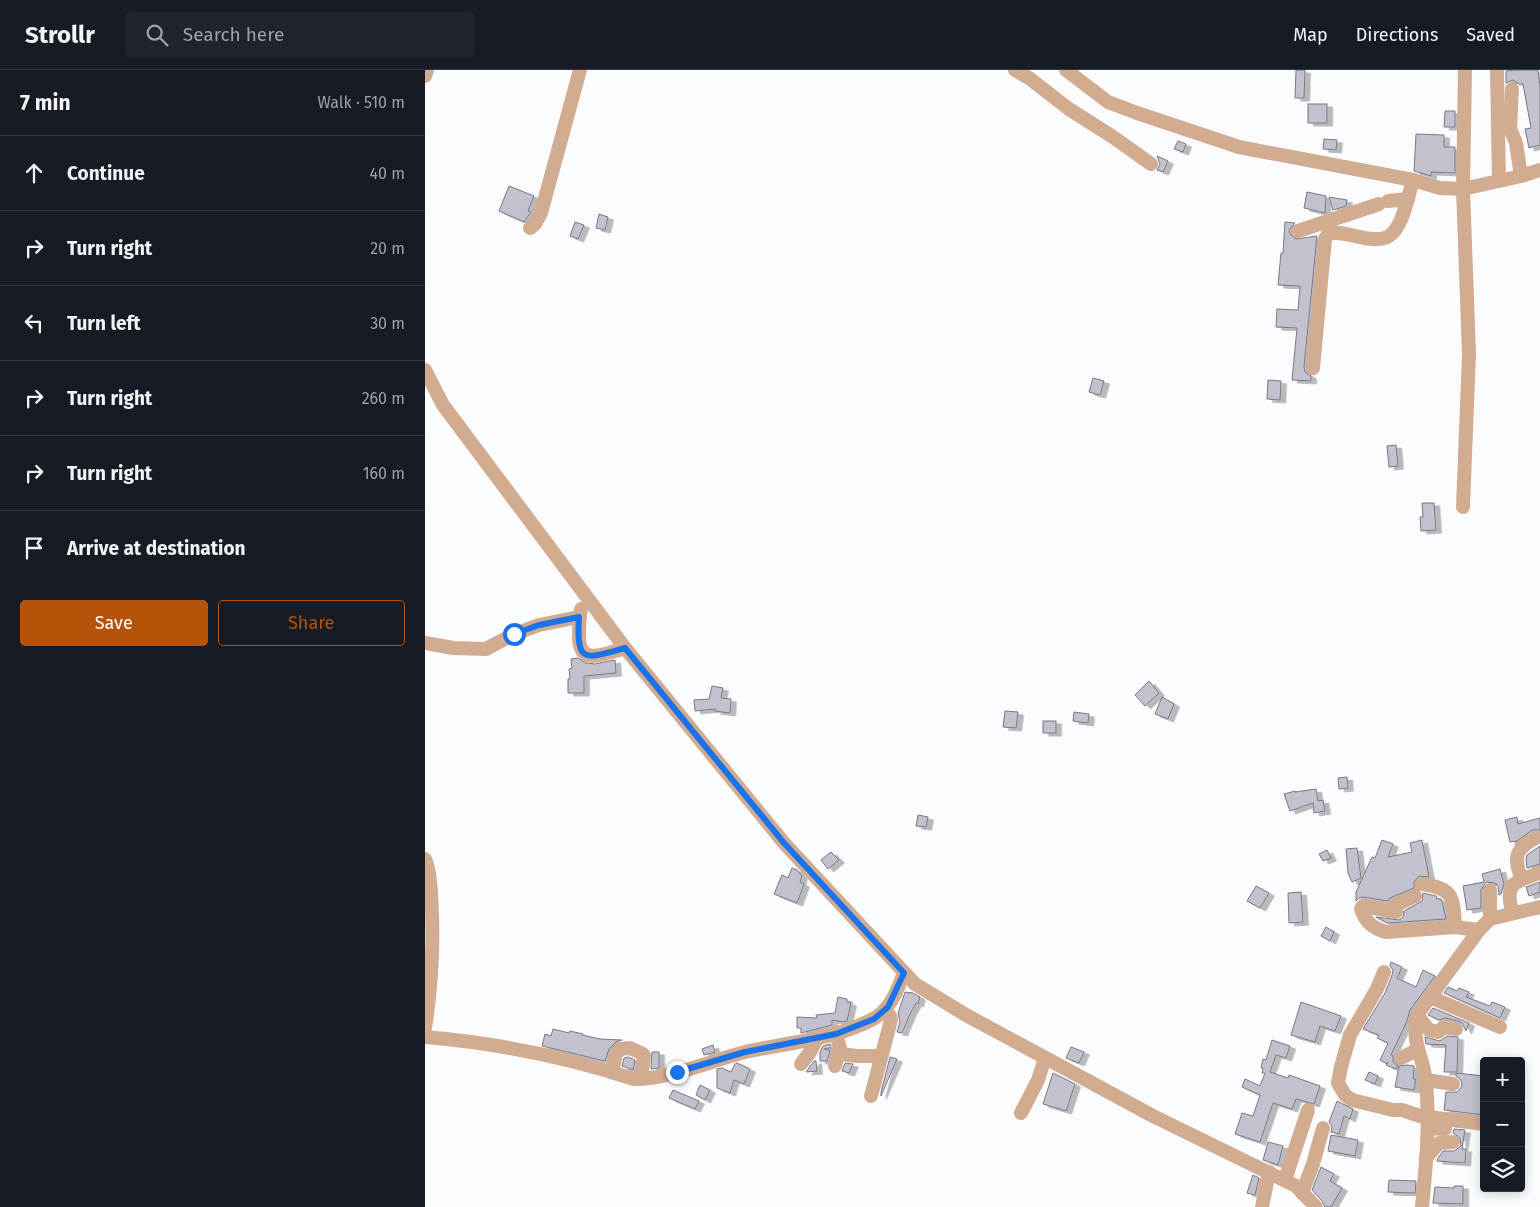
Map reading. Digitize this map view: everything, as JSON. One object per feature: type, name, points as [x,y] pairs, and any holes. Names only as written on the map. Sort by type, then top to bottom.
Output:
[{"type":"street","points":[[425,76],[427,70]]},
{"type":"street","points":[[530,228],[535,224],[541,213],[580,70]]},
{"type":"street","points":[[1015,70],[1151,164]]},
{"type":"street","points":[[1066,70],[1108,102],[1239,147],[1413,180],[1440,188],[1463,189],[1540,170]]},
{"type":"street","points":[[1463,507],[1469,354],[1463,189],[1465,70]]},
{"type":"street","points":[[1497,70],[1499,181]]},
{"type":"street","points":[[1512,89],[1510,128],[1516,143],[1521,176]]},
{"type":"street","points":[[1313,368],[1325,239],[1328,234],[1334,232],[1379,239],[1388,237],[1396,229],[1413,180]]},
{"type":"street","points":[[1297,231],[1384,203],[1407,199]]},
{"type":"street","points":[[425,370],[443,405],[625,648],[784,843],[915,984],[1045,1058],[1153,1116],[1296,1186],[1315,1207]]},
{"type":"street","points":[[585,595],[579,617],[579,648],[589,656],[625,648]]},
{"type":"street","points":[[425,644],[453,648],[487,649],[522,631],[539,625],[579,617]]},
{"type":"street","points":[[1522,879],[1517,868],[1517,854],[1525,843],[1536,838]]},
{"type":"street","points":[[425,859],[430,876],[433,914],[430,995],[425,1028]]},
{"type":"street","points":[[1513,913],[1509,901],[1513,884],[1540,873]]},
{"type":"street","points":[[1421,884],[1443,888],[1450,895],[1455,926]]},
{"type":"street","points":[[1490,890],[1490,919]]},
{"type":"street","points":[[1415,896],[1394,906],[1363,906],[1361,909],[1364,918],[1377,929],[1386,932],[1455,926],[1479,930]]},
{"type":"street","points":[[1394,906],[1400,930]]},
{"type":"street","points":[[1422,1207],[1428,1123],[1426,1080],[1417,1050],[1414,1030],[1417,1015],[1479,930],[1490,919],[1540,907]]},
{"type":"street","points":[[1384,972],[1377,989],[1350,1034],[1341,1067],[1339,1083],[1345,1095],[1352,1100],[1393,1110],[1402,1110],[1445,1129]]},
{"type":"street","points":[[425,1037],[465,1040],[518,1048],[634,1079],[641,1079],[677,1072],[745,1052],[836,1034],[874,1019],[884,1011],[895,996],[904,973]]},
{"type":"street","points":[[1430,997],[1500,1027]]},
{"type":"street","points":[[871,1096],[891,1020],[890,1016],[884,1011]]},
{"type":"street","points":[[1417,1015],[1429,1030],[1438,1032],[1444,1027],[1456,1029]]},
{"type":"street","points":[[836,1034],[840,1048],[837,1060],[857,1056],[881,1056]]},
{"type":"street","points":[[801,1064],[810,1052],[817,1037]]},
{"type":"street","points":[[613,1072],[616,1054],[620,1049],[630,1048],[644,1056],[641,1079]]},
{"type":"street","points":[[1401,1058],[1417,1050]]},
{"type":"street","points":[[1021,1113],[1038,1080],[1045,1058]]},
{"type":"street","points":[[1426,1080],[1453,1084]]},
{"type":"street","points":[[1285,1180],[1308,1110]]},
{"type":"street","points":[[1428,1123],[1480,1124]]},
{"type":"street","points":[[1302,1193],[1313,1164],[1323,1128]]},
{"type":"street","points":[[1426,1158],[1439,1143],[1453,1142]]},
{"type":"street","points":[[1262,1207],[1269,1172]]},
{"type":"building","points":[[1296,70],[1305,70],[1304,98],[1295,98]]},
{"type":"building","points":[[1538,70],[1540,86],[1540,145],[1529,148],[1525,129],[1531,128],[1523,84],[1513,80],[1506,83],[1506,71]]},
{"type":"building","points":[[1308,104],[1327,104],[1327,123],[1308,123]]},
{"type":"building","points":[[1445,111],[1455,111],[1455,127],[1444,127]]},
{"type":"building","points":[[1416,134],[1444,135],[1444,147],[1455,147],[1455,173],[1431,172],[1431,176],[1414,171]]},
{"type":"building","points":[[1324,139],[1337,140],[1336,150],[1323,149]]},
{"type":"building","points":[[1178,141],[1186,144],[1183,152],[1174,149]]},
{"type":"building","points":[[1157,156],[1168,161],[1163,172],[1157,170],[1160,164]]},
{"type":"building","points":[[509,186],[534,196],[528,211],[531,212],[524,222],[499,211]]},
{"type":"building","points":[[1307,192],[1326,196],[1325,213],[1304,208]]},
{"type":"building","points":[[1329,197],[1347,200],[1346,206],[1333,210]]},
{"type":"building","points":[[599,214],[608,217],[605,230],[596,228]]},
{"type":"building","points":[[575,222],[584,225],[578,239],[570,236]]},
{"type":"building","points":[[1285,222],[1295,223],[1289,230],[1290,234],[1296,239],[1317,236],[1304,367],[1305,372],[1311,376],[1311,381],[1292,380],[1297,328],[1276,327],[1277,309],[1298,310],[1300,286],[1278,285]]},
{"type":"building","points":[[1093,378],[1104,381],[1100,395],[1089,392]]},
{"type":"building","points":[[1268,380],[1281,381],[1280,400],[1267,399]]},
{"type":"building","points":[[1396,445],[1398,466],[1389,467],[1387,446]]},
{"type":"building","points":[[1422,503],[1434,503],[1436,530],[1421,531]]},
{"type":"building","points":[[578,658],[586,663],[595,664],[615,660],[616,673],[584,676],[584,693],[568,693],[569,669],[572,668],[571,659]]},
{"type":"building","points":[[1149,681],[1159,693],[1145,706],[1135,695]]},
{"type":"building","points":[[712,686],[723,688],[721,698],[731,699],[730,713],[715,711],[715,709],[695,711],[694,700],[709,699]]},
{"type":"building","points":[[1162,697],[1174,704],[1168,719],[1155,714]]},
{"type":"building","points":[[1005,711],[1018,712],[1016,728],[1003,727]]},
{"type":"building","points":[[1074,712],[1089,714],[1088,723],[1073,721]]},
{"type":"building","points":[[1043,721],[1056,721],[1056,733],[1043,733]]},
{"type":"building","points":[[1347,777],[1348,788],[1339,789],[1338,778]]},
{"type":"building","points":[[1316,789],[1318,801],[1323,800],[1325,811],[1314,813],[1313,803],[1290,811],[1284,794]]},
{"type":"building","points":[[918,815],[928,817],[926,827],[916,826]]},
{"type":"building","points":[[1517,817],[1518,824],[1540,818],[1540,830],[1532,830],[1517,841],[1510,842],[1505,820]]},
{"type":"building","points":[[1382,840],[1393,844],[1388,857],[1412,852],[1410,843],[1422,840],[1429,877],[1419,876],[1414,882],[1414,888],[1387,901],[1364,897],[1356,901],[1356,892],[1372,857],[1375,858]]},
{"type":"building","points":[[1540,846],[1540,864],[1527,868],[1527,855]]},
{"type":"building","points":[[1357,848],[1361,878],[1352,882],[1348,873],[1346,849]]},
{"type":"building","points":[[1327,850],[1331,858],[1323,861],[1319,854]]},
{"type":"building","points":[[831,852],[839,860],[828,869],[821,860]]},
{"type":"building","points":[[792,868],[797,870],[802,876],[800,882],[804,884],[797,903],[774,894],[782,875],[788,878]]},
{"type":"building","points":[[1500,869],[1504,884],[1501,894],[1499,895],[1498,886],[1495,883],[1486,882],[1481,890],[1481,908],[1467,910],[1463,886],[1484,882],[1482,874]]},
{"type":"building","points":[[1540,882],[1540,892],[1529,896],[1526,887]]},
{"type":"building","points":[[1256,886],[1269,893],[1260,908],[1247,901]]},
{"type":"building","points":[[1301,892],[1303,922],[1289,923],[1288,893]]},
{"type":"building","points":[[1423,893],[1436,896],[1437,899],[1442,901],[1446,919],[1387,923],[1376,917],[1399,920],[1403,917],[1404,911],[1422,901]]},
{"type":"building","points":[[1326,927],[1334,932],[1330,941],[1321,936]]},
{"type":"building","points":[[1391,962],[1402,967],[1397,978],[1416,987],[1423,970],[1435,976],[1410,1010],[1407,1021],[1391,1055],[1393,1056],[1393,1062],[1398,1066],[1396,1069],[1380,1060],[1388,1043],[1377,1038],[1379,1035],[1363,1029],[1385,993],[1393,970],[1390,966]]},
{"type":"building","points":[[1448,987],[1457,991],[1459,988],[1469,992],[1466,997],[1490,1006],[1492,1002],[1505,1007],[1500,1018],[1444,993]]},
{"type":"building","points":[[905,992],[913,993],[920,997],[902,1033],[897,1032],[900,1022],[898,1013]]},
{"type":"building","points":[[838,997],[847,999],[847,1002],[851,1003],[847,1021],[832,1020],[832,1025],[801,1033],[801,1028],[797,1028],[797,1017],[817,1018],[816,1015],[835,1013]]},
{"type":"building","points":[[1301,1002],[1341,1016],[1335,1031],[1320,1026],[1315,1042],[1291,1035]]},
{"type":"building","points":[[1433,1008],[1469,1023],[1466,1031],[1462,1023],[1458,1021],[1445,1018],[1439,1020],[1428,1015]]},
{"type":"building","points":[[553,1029],[569,1033],[570,1031],[600,1039],[622,1040],[616,1042],[609,1049],[605,1061],[542,1046],[545,1034],[551,1036]]},
{"type":"building","points":[[1447,1036],[1458,1037],[1457,1072],[1444,1072],[1446,1045],[1426,1044],[1425,1037],[1440,1041]]},
{"type":"building","points":[[1272,1040],[1290,1046],[1286,1058],[1276,1055],[1270,1072],[1288,1078],[1289,1075],[1320,1086],[1314,1104],[1296,1099],[1292,1109],[1273,1103],[1260,1142],[1235,1134],[1242,1113],[1253,1116],[1260,1095],[1242,1087],[1245,1079],[1260,1086],[1265,1073],[1262,1073],[1263,1068],[1261,1068],[1263,1059],[1266,1060]]},
{"type":"building","points":[[830,1044],[831,1048],[824,1049],[830,1051],[827,1061],[820,1061],[820,1052],[823,1046]]},
{"type":"building","points":[[713,1045],[715,1052],[704,1055],[702,1049]]},
{"type":"building","points":[[1071,1047],[1084,1052],[1079,1063],[1066,1058]]},
{"type":"building","points":[[652,1052],[659,1052],[659,1068],[651,1069]]},
{"type":"building","points":[[628,1057],[635,1060],[633,1070],[622,1066],[624,1058]]},
{"type":"building","points":[[890,1057],[897,1059],[881,1096],[881,1092]]},
{"type":"building","points":[[816,1061],[817,1071],[806,1072]]},
{"type":"building","points":[[737,1063],[750,1069],[744,1084],[734,1080],[730,1093],[717,1088],[717,1069],[722,1068],[731,1072]]},
{"type":"building","points":[[845,1063],[853,1064],[849,1073],[842,1071]]},
{"type":"building","points":[[1399,1066],[1414,1066],[1413,1079],[1416,1079],[1414,1090],[1395,1087]]},
{"type":"building","points":[[1369,1072],[1378,1076],[1375,1084],[1365,1080]]},
{"type":"building","points":[[1053,1073],[1075,1084],[1066,1111],[1043,1104]]},
{"type":"building","points":[[1456,1073],[1480,1076],[1480,1114],[1444,1110],[1446,1092],[1457,1092],[1462,1086],[1461,1080],[1456,1076]]},
{"type":"building","points":[[700,1085],[710,1090],[705,1100],[696,1095]]},
{"type":"building","points":[[673,1090],[699,1101],[695,1109],[669,1098]]},
{"type":"building","points":[[1337,1101],[1353,1109],[1350,1119],[1344,1116],[1339,1134],[1331,1132],[1332,1126],[1329,1122]]},
{"type":"building","points":[[1454,1129],[1465,1130],[1462,1149],[1466,1149],[1465,1163],[1437,1161],[1443,1151],[1454,1151],[1461,1146],[1460,1138],[1453,1133]]},
{"type":"building","points":[[1331,1135],[1358,1140],[1355,1156],[1328,1151]]},
{"type":"building","points":[[1268,1142],[1283,1146],[1278,1165],[1263,1160]]},
{"type":"building","points":[[1321,1167],[1334,1174],[1330,1181],[1342,1188],[1331,1207],[1325,1207],[1312,1190]]},
{"type":"building","points":[[1253,1175],[1259,1178],[1255,1195],[1247,1193]]},
{"type":"building","points":[[1389,1180],[1416,1181],[1415,1193],[1388,1192]]},
{"type":"building","points":[[1454,1186],[1463,1186],[1463,1204],[1433,1203],[1435,1187],[1454,1188]]},
{"type":"route","points":[[514,634],[539,625],[579,617],[579,648],[583,653],[589,656],[625,648],[784,843],[887,952],[904,973],[895,996],[888,1007],[874,1019],[836,1034],[745,1052],[677,1072]]}]
